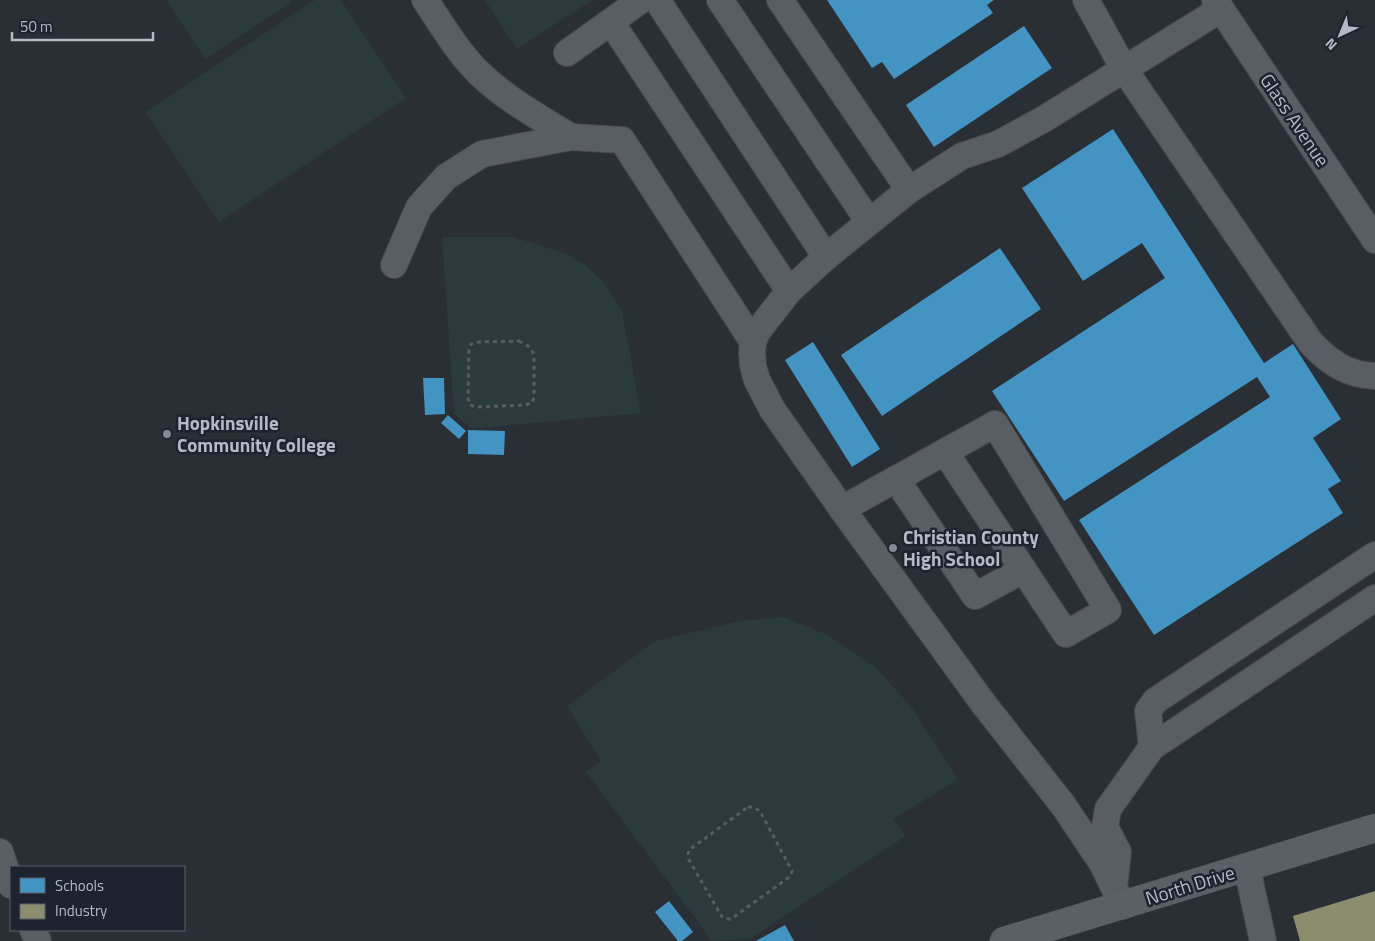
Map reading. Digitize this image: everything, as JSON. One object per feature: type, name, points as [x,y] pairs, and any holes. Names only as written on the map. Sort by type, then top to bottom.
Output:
[{"type":"main road","name":"North Drive","points":[[1004,941],[1119,896],[1246,868],[1375,828]]},
{"type":"street","points":[[425,0],[454,43],[480,74],[513,101],[571,137]]},
{"type":"street","points":[[567,52],[641,0]]},
{"type":"street","points":[[658,0],[826,257]]},
{"type":"street","points":[[720,0],[869,222]]},
{"type":"street","points":[[780,0],[909,190]]},
{"type":"street","points":[[1086,0],[1124,69],[1311,343],[1331,362],[1343,369],[1375,376]]},
{"type":"street","points":[[1119,896],[1102,863],[1063,805],[982,703],[772,410],[755,373],[752,353],[753,342],[757,332],[789,291],[826,257],[909,190],[962,156],[998,144],[1044,119],[1124,69],[1218,5]]},
{"type":"street","name":"Glass Avenue","points":[[1218,5],[1375,240]]},
{"type":"street","points":[[610,22],[789,291]]},
{"type":"street","points":[[394,265],[419,207],[446,177],[482,154],[571,137],[622,140],[753,342]]},
{"type":"street","points":[[842,509],[995,424],[1108,610],[1066,634],[945,452]]},
{"type":"street","points":[[896,479],[975,596],[1023,570]]},
{"type":"street","points":[[1152,746],[1148,711],[1155,701],[1375,556]]},
{"type":"street","points":[[1119,896],[1118,852],[1104,827],[1108,809],[1152,746],[1375,598]]},
{"type":"street","points":[[0,852],[10,881]]},
{"type":"street","points":[[1246,868],[1263,941]]},
{"type":"path","points":[[519,341],[528,346],[534,354],[534,396],[532,403],[477,407],[470,405],[468,398],[469,350],[471,344],[519,341]]},
{"type":"path","points":[[748,807],[753,807],[760,811],[792,871],[788,878],[731,919],[722,917],[689,860],[688,854],[690,850],[748,807]]},
{"type":"shaded area","points":[[166,0],[289,0],[291,3],[205,59]]},
{"type":"shaded area","points":[[315,0],[341,0],[406,98],[219,222],[146,112]]},
{"type":"shaded area","points":[[485,0],[593,0],[517,49]]},
{"type":"shaded area","points":[[442,237],[513,237],[568,254],[586,265],[606,285],[622,311],[641,413],[472,429],[454,414]]},
{"type":"shaded area","points":[[783,617],[828,635],[874,666],[911,706],[958,779],[894,819],[906,836],[750,939],[712,941],[586,772],[601,761],[567,706],[655,641],[739,621]]},
{"type":"building: Schools","points":[[827,0],[994,0],[987,5],[993,13],[894,79],[882,62],[872,68]]},
{"type":"building: Schools","points":[[1024,26],[1052,68],[934,147],[906,105]]},
{"type":"building: Schools","points":[[1113,129],[1264,363],[1293,344],[1341,419],[1313,438],[1341,481],[1328,489],[1343,513],[1154,635],[1079,520],[1270,397],[1257,377],[1064,501],[992,391],[1165,278],[1142,243],[1083,281],[1022,188]]},
{"type":"building: Schools","points":[[1000,248],[1041,309],[882,416],[841,355]]},
{"type":"building: Schools","points":[[813,342],[880,449],[852,467],[785,360]]},
{"type":"building: Schools","points":[[423,378],[444,378],[445,414],[425,415]]},
{"type":"building: Schools","points":[[448,415],[466,431],[459,439],[441,423]]},
{"type":"building: Schools","points":[[468,430],[505,431],[504,455],[468,454]]},
{"type":"building: Schools","points":[[669,901],[693,932],[682,941],[678,941],[655,912]]},
{"type":"building: Schools","points":[[785,925],[794,941],[756,941]]},
{"type":"building: Industry","points":[[1375,891],[1375,941],[1300,941],[1293,916]]},
{"type":"place","name":"Hopkinsville Community College","points":[[167,434]]},
{"type":"place","name":"Christian County High School","points":[[893,548]]}]
